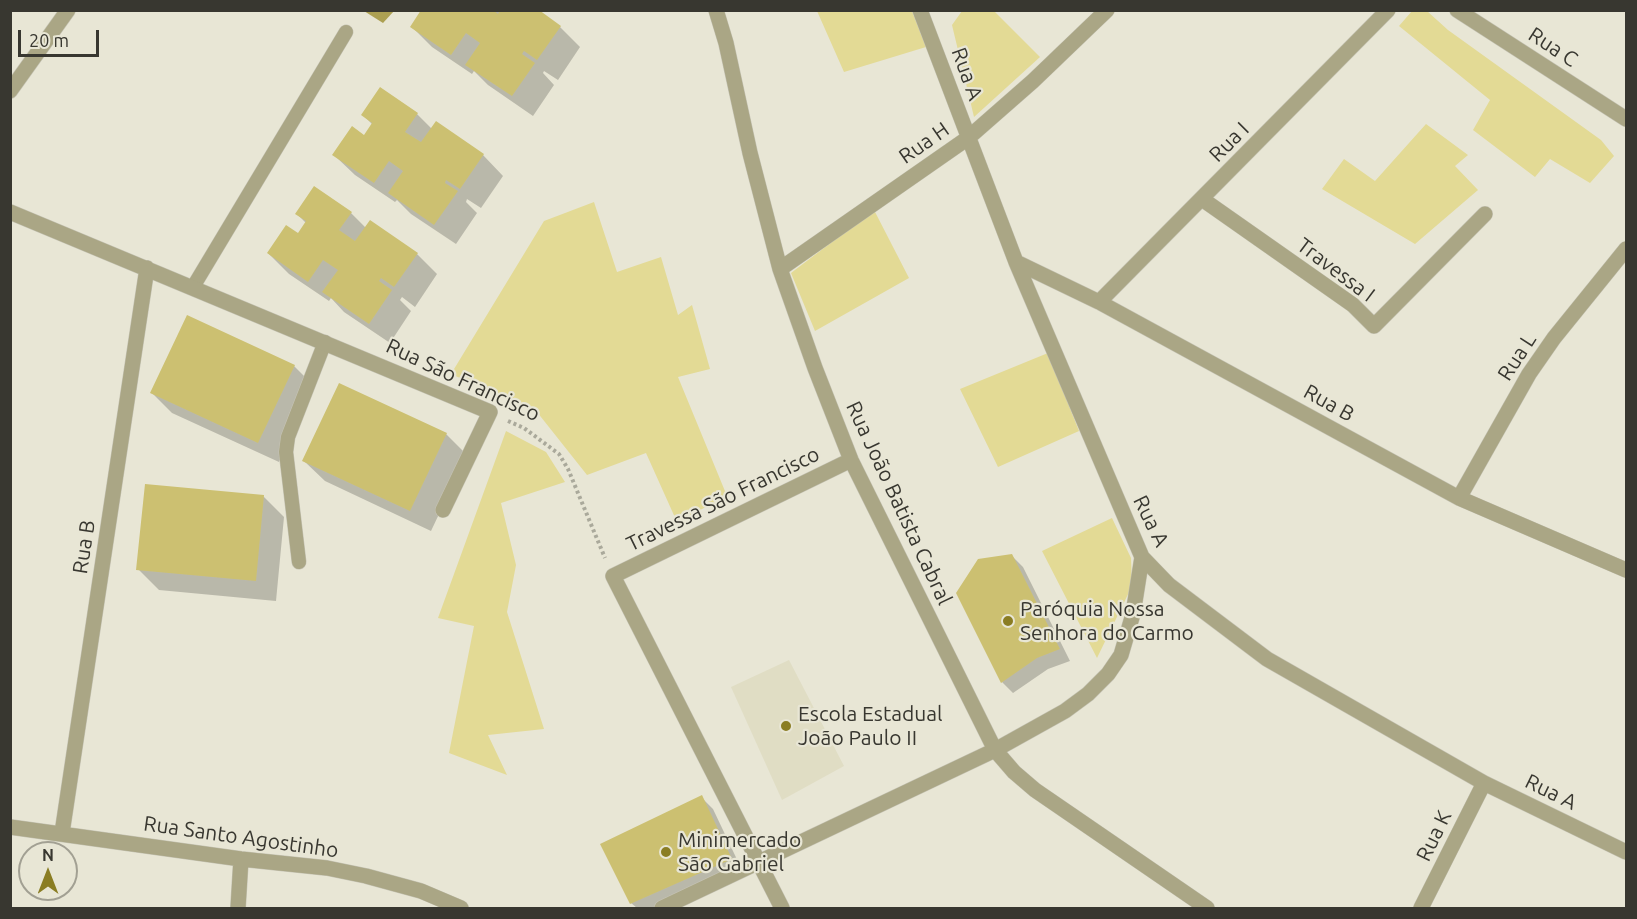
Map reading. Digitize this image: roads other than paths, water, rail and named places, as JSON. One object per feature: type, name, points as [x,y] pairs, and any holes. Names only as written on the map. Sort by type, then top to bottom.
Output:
[{"type":"street","points":[[10,91],[68,10]]},
{"type":"street","name":"Rua João Batista Cabral","points":[[716,10],[726,42],[750,153],[780,269],[815,368],[851,460],[995,750],[1014,772],[1035,790],[1207,909]]},
{"type":"street","name":"Rua A","points":[[920,10],[1016,262],[1143,557],[1169,585],[1267,659],[1484,783],[1626,852]]},
{"type":"street","name":"Rua H","points":[[780,269],[968,138],[1033,81],[1107,10]]},
{"type":"street","name":"Rua I","points":[[1099,302],[1388,10]]},
{"type":"street","name":"Rua C","points":[[1457,10],[1626,120]]},
{"type":"street","name":"Travessa I","points":[[1202,199],[1353,305],[1374,326],[1485,214]]},
{"type":"street","name":"Rua São Francisco","points":[[10,212],[490,412],[443,510]]},
{"type":"street","name":"Rua L","points":[[1460,498],[1529,374],[1554,338],[1626,249]]},
{"type":"street","name":"Rua B","points":[[1016,262],[1099,302],[1460,498],[1626,570]]},
{"type":"street","name":"Rua B","points":[[62,833],[147,268]]},
{"type":"street","name":"Travessa São Francisco","points":[[760,862],[613,576],[851,460]]},
{"type":"street","points":[[662,909],[995,750],[1065,711],[1088,694],[1116,663],[1124,649],[1143,557]]},
{"type":"street","name":"Rua K","points":[[1421,909],[1484,783]]},
{"type":"street","name":"Rua Santo Agostinho","points":[[10,827],[241,859],[327,868],[421,891],[461,909]]},
{"type":"street","points":[[238,909],[241,859]]},
{"type":"street","points":[[760,862],[782,909]]},
{"type":"lane","points":[[193,287],[346,32]]},
{"type":"lane","points":[[299,562],[286,452],[288,437],[325,342]]},
{"type":"place","name":"Paróquia Nossa Senhora do Carmo","points":[[1008,621]]},
{"type":"place","name":"Escola Estadual João Paulo II","points":[[786,726]]},
{"type":"place","name":"Minimercado São Gabriel","points":[[666,852]]}]
